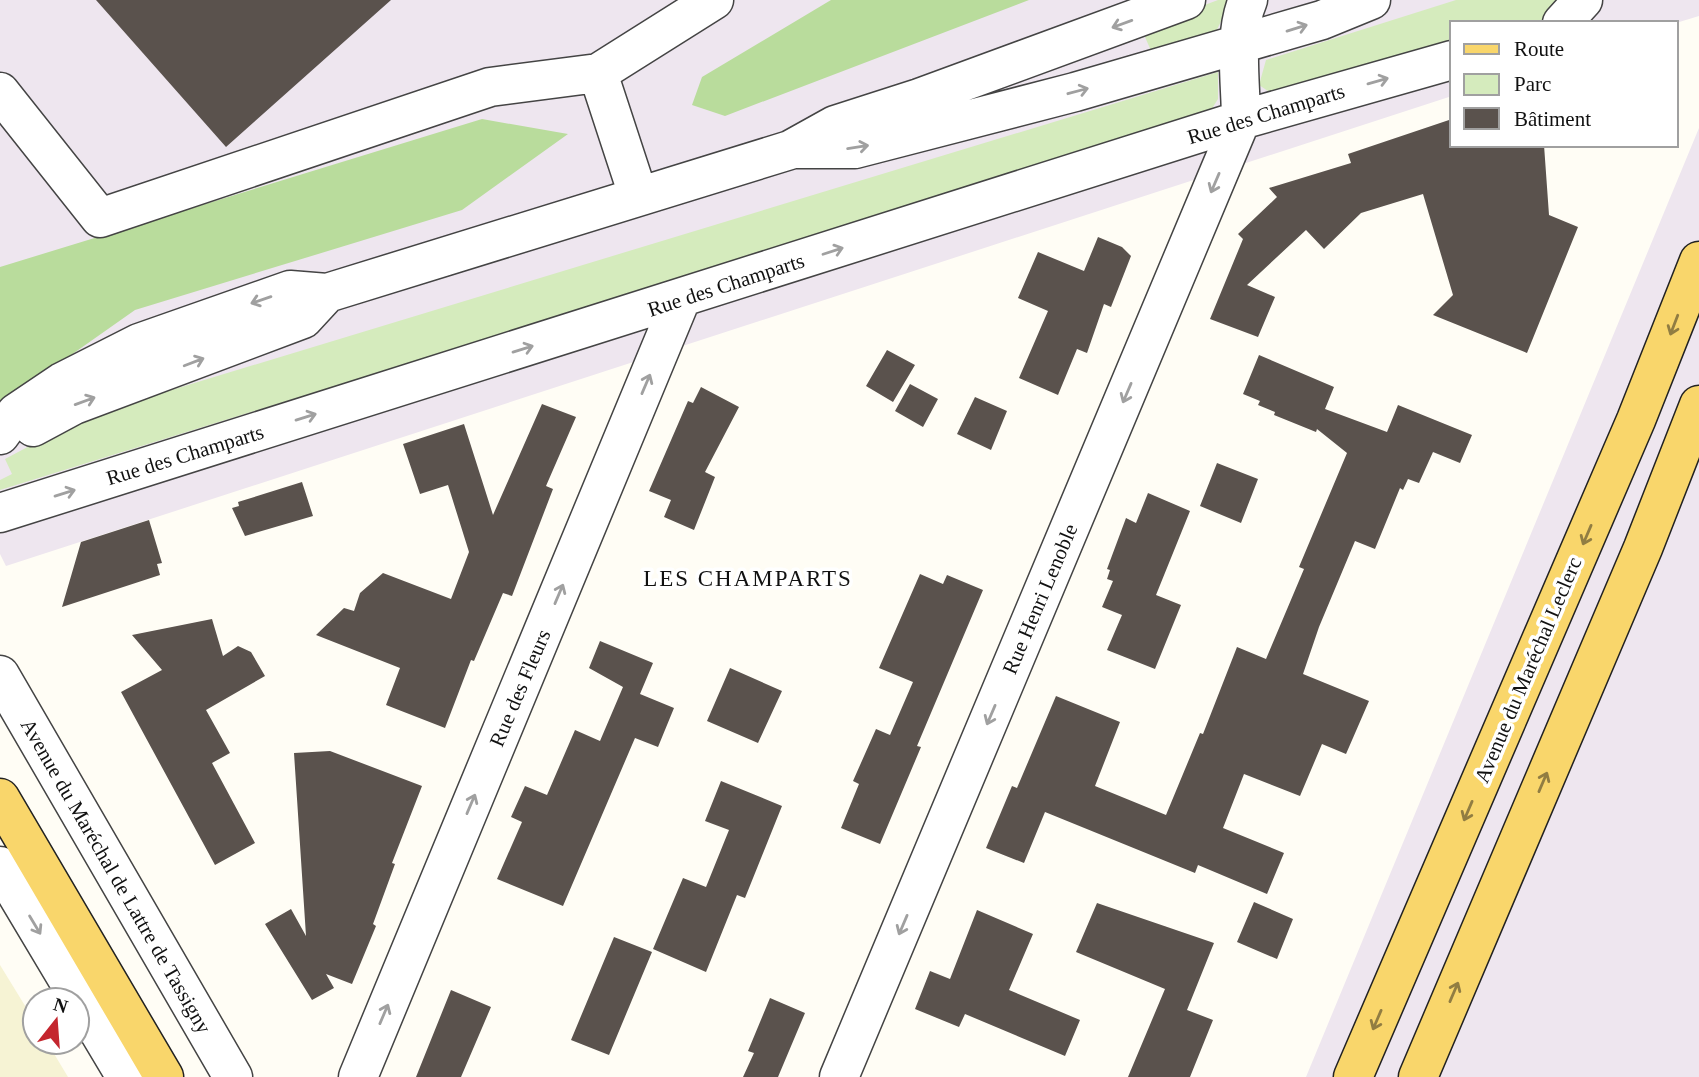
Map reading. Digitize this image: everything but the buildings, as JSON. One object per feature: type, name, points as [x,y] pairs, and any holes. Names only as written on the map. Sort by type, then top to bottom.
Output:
[{"type":"main road","name":"Avenue du Maréchal Leclerc","points":[[1353,1077],[1636,420],[1699,261]]},
{"type":"main road","points":[[1418,1077],[1643,548],[1699,405]]},
{"type":"main road","points":[[1643,548],[1699,477]]},
{"type":"main road","points":[[0,798],[164,1077]]},
{"type":"street","points":[[0,92],[100,218],[490,86],[598,74],[714,0]]},
{"type":"street","points":[[0,437],[16,413],[62,382],[139,343],[290,290],[327,293],[790,149],[835,125],[919,98],[1186,0]]},
{"type":"street","points":[[1241,120],[1241,42],[1243,11],[1248,0]]},
{"type":"street","points":[[790,149],[855,149],[1075,92],[1322,20],[1371,0]]},
{"type":"street","points":[[1564,21],[1583,0]]},
{"type":"street","name":"Rue des Champarts","points":[[0,513],[1241,120],[1450,61]]},
{"type":"street","points":[[598,74],[639,195]]},
{"type":"street","name":"Rue Henri Lenoble","points":[[839,1077],[1241,120]]},
{"type":"street","name":"Rue des Fleurs","points":[[358,1077],[681,299]]},
{"type":"street","name":"Avenue du Maréchal de Lattre de Tassigny","points":[[0,674],[233,1077]]},
{"type":"street","points":[[0,866],[126,1077]]},
{"type":"shaded area","points":[[0,0],[1699,0],[1699,16],[1678,22],[1450,21],[1450,97],[6,566],[0,554]]},
{"type":"shaded area","points":[[1699,128],[1699,1077],[1306,1077]]},
{"type":"shaded area","points":[[0,965],[21,999],[21,1056],[55,1056],[68,1077],[0,1077]]},
{"type":"green space","points":[[831,0],[1029,0],[725,116],[692,105],[702,77]]},
{"type":"green space","points":[[1218,0],[1231,0],[1215,34],[1152,53],[1145,37],[1154,24]]},
{"type":"green space","points":[[1456,0],[1557,0],[1548,20],[1450,21],[1450,47],[1274,95],[1259,85],[1266,60]]},
{"type":"green space","points":[[1218,72],[1218,99],[1208,115],[0,490],[0,480],[12,474],[5,459],[86,416]]},
{"type":"green space","points":[[482,119],[568,134],[462,210],[135,310],[0,405],[0,267]]},
{"type":"district","name":"LES CHAMPARTS","points":[[748,578]]}]
